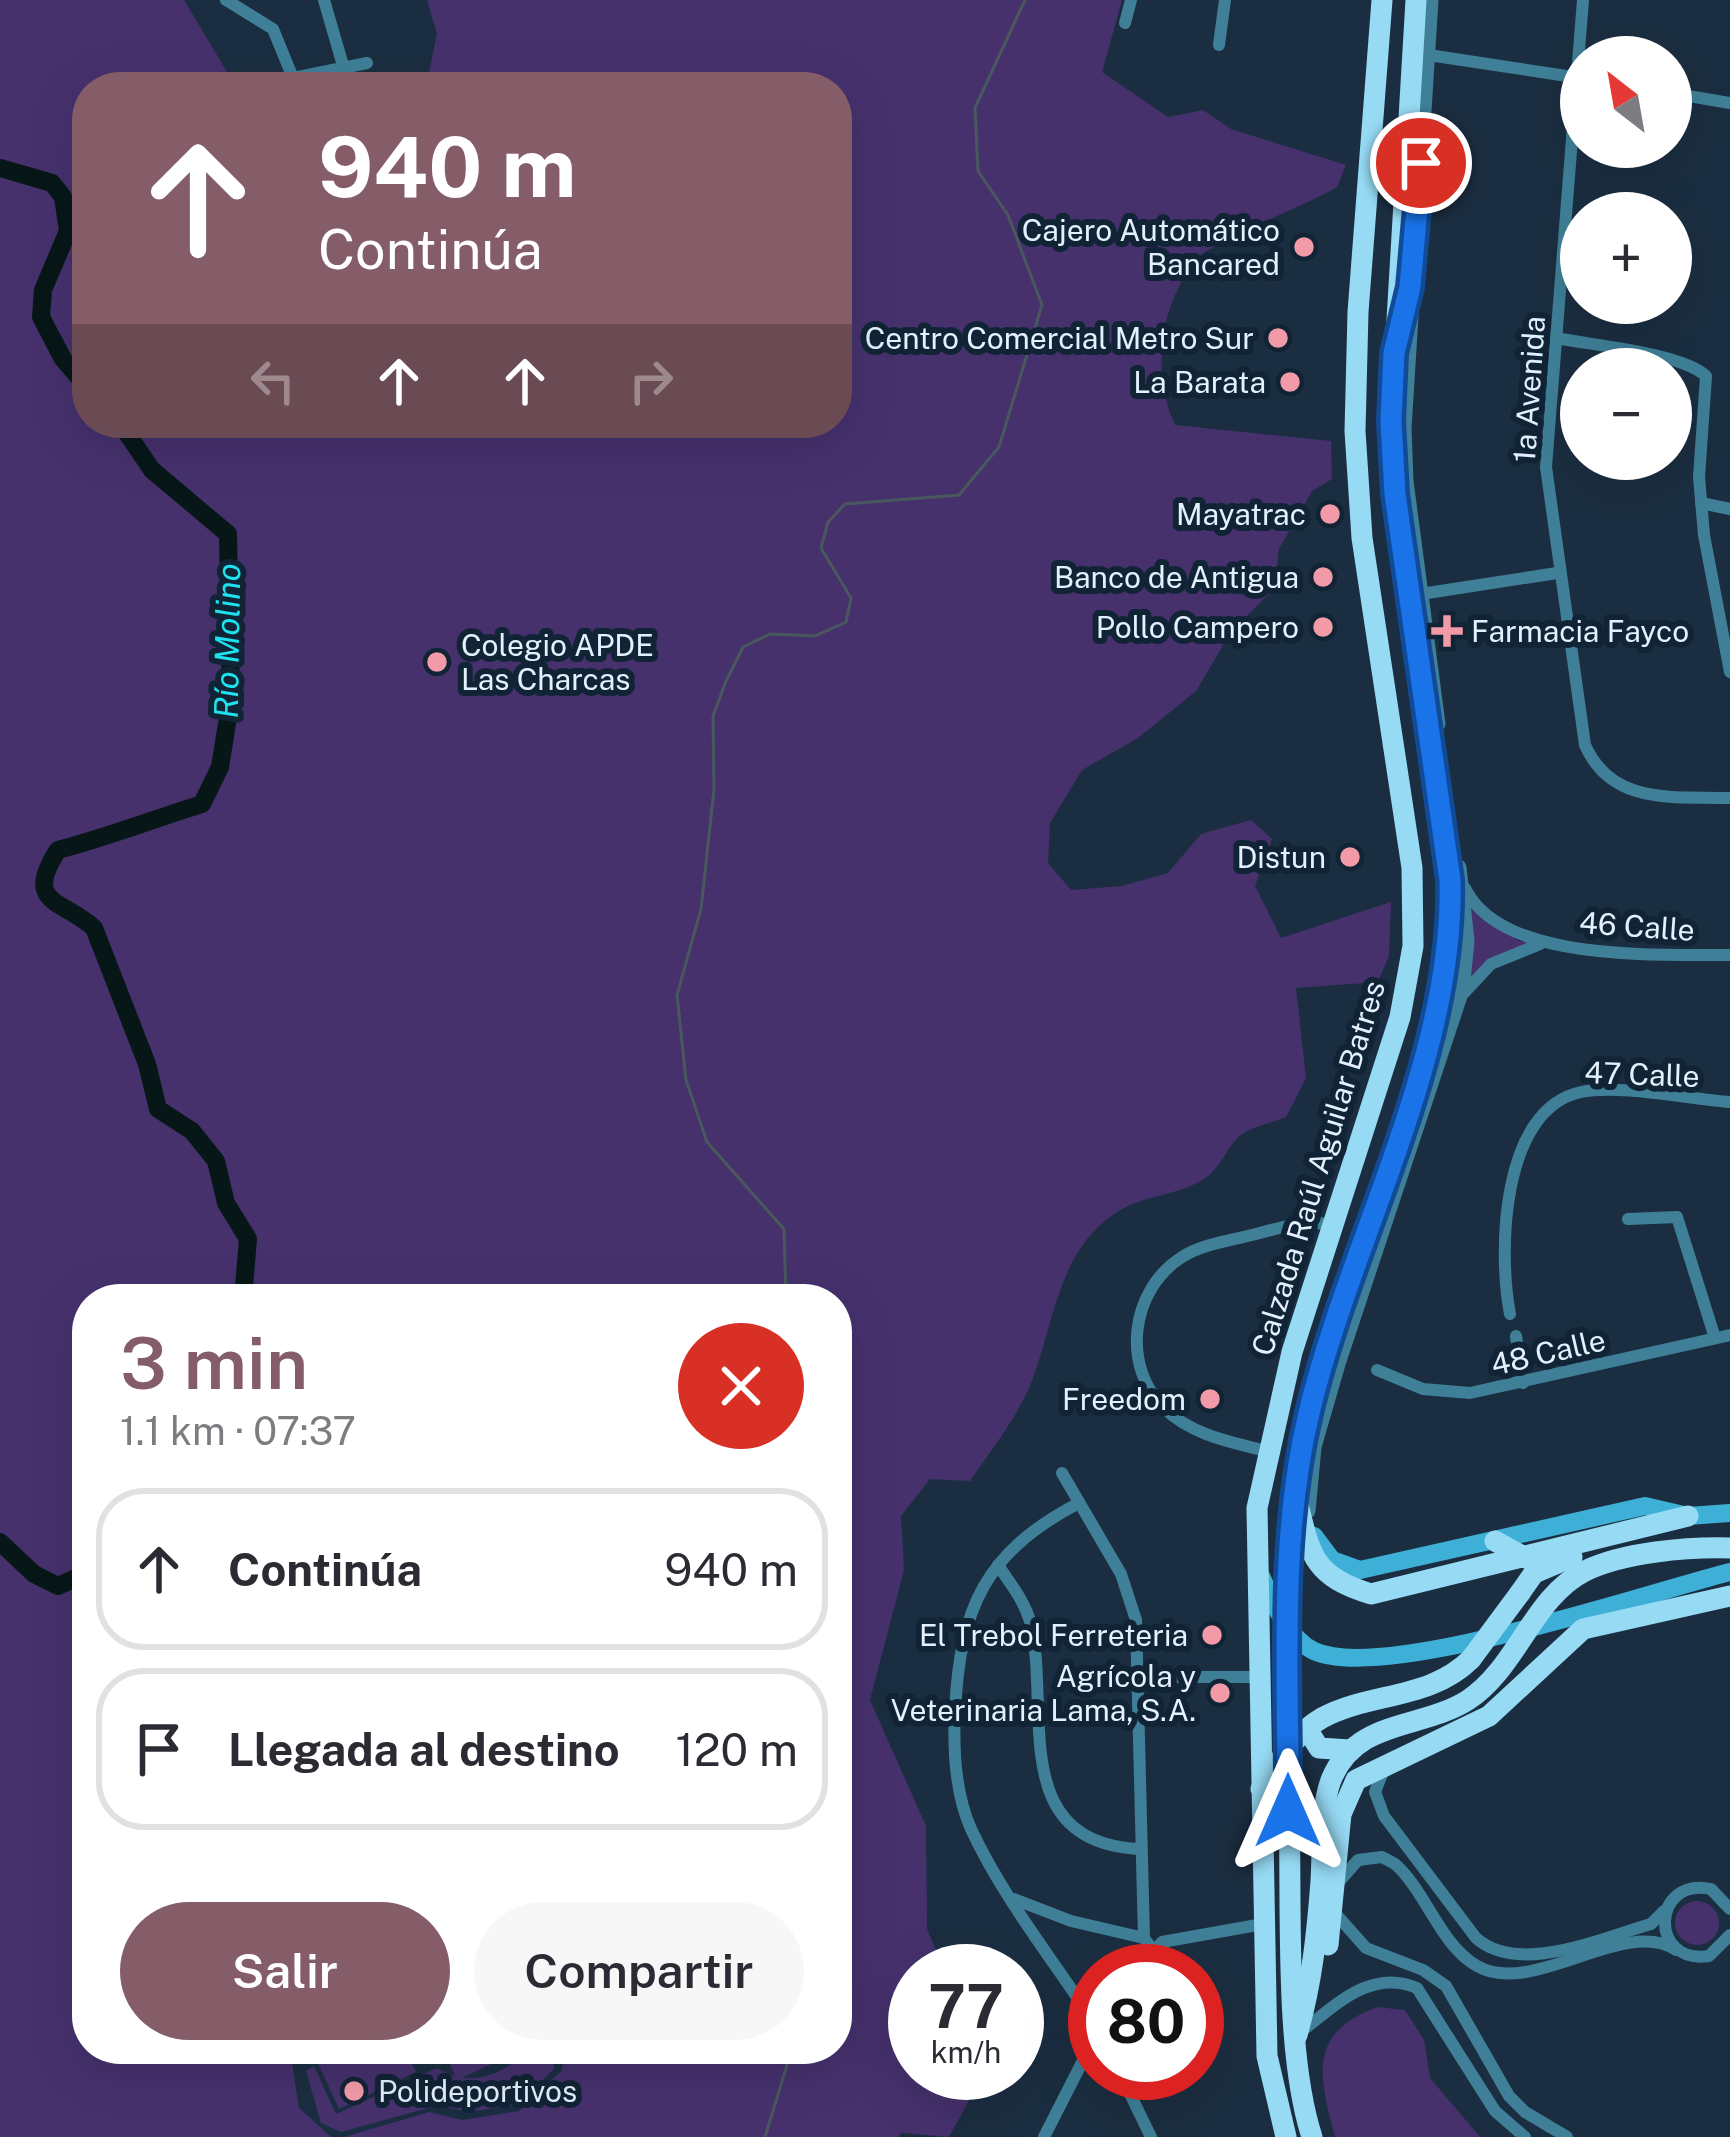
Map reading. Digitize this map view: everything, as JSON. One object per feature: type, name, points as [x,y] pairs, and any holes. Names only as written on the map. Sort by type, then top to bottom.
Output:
[{"type":"highway","name":"Calzada Raúl Aguilar Batres","points":[[1286,2137],[1267,2056],[1263,1924],[1256,1566],[1266,1451],[1400,1017],[1413,946],[1412,868],[1362,538],[1355,431],[1358,312],[1382,0]]},
{"type":"highway","name":"Calzada Raúl Aguilar Batres","points":[[1312,2137],[1302,2106],[1288,1811],[1302,1516],[1323,1363],[1433,1025],[1452,928],[1450,880],[1395,494],[1394,353],[1420,54],[1417,0]]},
{"type":"highway","points":[[1394,353],[1410,287]]},
{"type":"highway","points":[[1433,1025],[1458,1003]]},
{"type":"highway","points":[[1302,1516],[1328,1577],[1371,1594],[1645,1530],[1685,1527],[1727,1544]]},
{"type":"highway","points":[[1261,1790],[1307,1729],[1343,1709],[1426,1687],[1471,1659],[1534,1574],[1596,1540]]},
{"type":"highway","points":[[1496,1541],[1526,1558]]},
{"type":"highway","points":[[1300,2037],[1311,1984],[1327,1795],[1350,1750],[1377,1732],[1466,1702],[1567,1584],[1611,1564],[1727,1544]]},
{"type":"highway","points":[[1300,2037],[1334,1912],[1345,1798],[1356,1780],[1460,1734],[1489,1716],[1583,1629],[1730,1595]]},
{"type":"highway","points":[[1307,1729],[1319,1748],[1350,1750]]},
{"type":"main road","points":[[1302,1516],[1332,1560],[1360,1570],[1645,1506],[1685,1527],[1730,1513]]},
{"type":"main road","points":[[1256,1566],[1298,1638],[1327,1655],[1399,1654],[1730,1572]]},
{"type":"street","points":[[226,0],[273,29],[290,72]]},
{"type":"street","points":[[323,0],[344,69]]},
{"type":"street","points":[[1125,23],[1131,0]]},
{"type":"street","points":[[1219,45],[1225,0]]},
{"type":"street","points":[[1302,1516],[1314,1447],[1337,1364],[1458,1003],[1467,941],[1405,459],[1420,54],[1431,0]]},
{"type":"street","name":"1a Avenida","points":[[1581,36],[1583,0]]},
{"type":"street","points":[[1420,54],[1560,75]]},
{"type":"street","points":[[324,72],[367,62]]},
{"type":"street","points":[[1692,96],[1730,101]]},
{"type":"street","name":"1a Avenida","points":[[1571,168],[1546,467],[1557,573],[1586,745],[1601,775],[1640,794],[1730,798]]},
{"type":"street","points":[[1556,338],[1697,368],[1708,385],[1701,503],[1730,673]]},
{"type":"street","points":[[1701,503],[1730,509]]},
{"type":"street","points":[[1421,594],[1557,573]]},
{"type":"street","name":"46 Calle","points":[[1461,881],[1488,920],[1542,944],[1730,956]]},
{"type":"street","name":"46 Calle","points":[[1458,1003],[1491,964],[1542,944]]},
{"type":"street","name":"47 Calle","points":[[1510,1314],[1503,1264],[1509,1197],[1532,1130],[1554,1104],[1593,1091],[1730,1102]]},
{"type":"street","points":[[1628,1219],[1677,1217],[1714,1338]]},
{"type":"street","points":[[1266,1451],[1208,1435],[1165,1410],[1137,1363],[1140,1317],[1156,1282],[1187,1253],[1273,1229],[1316,1221],[1333,1225]]},
{"type":"street","name":"48 Calle","points":[[1377,1370],[1436,1391],[1470,1393],[1730,1335]]},
{"type":"street","points":[[1516,1336],[1523,1383]]},
{"type":"street","points":[[1062,1474],[1127,1589],[1138,1637],[1139,1849],[1153,1943]]},
{"type":"street","points":[[1068,1983],[1012,1898],[962,1804],[954,1732],[964,1625],[980,1587],[1040,1526],[1079,1503]]},
{"type":"street","points":[[998,1565],[1029,1618],[1037,1661],[1040,1766],[1052,1801],[1064,1817],[1094,1837],[1139,1849]]},
{"type":"street","points":[[1139,1677],[1258,1677]]},
{"type":"street","points":[[1385,1764],[1375,1792],[1382,1812],[1476,1938],[1495,1952],[1527,1955],[1651,1924],[1678,1893],[1700,1887],[1729,1905]]},
{"type":"street","points":[[1336,1885],[1358,1860],[1382,1857],[1395,1864],[1466,1958],[1497,1972],[1651,1940],[1708,1955],[1730,1935]]},
{"type":"street","points":[[1012,1898],[1071,1921],[1153,1943],[1263,1924]]},
{"type":"street","points":[[1664,1911],[1664,1933],[1676,1950]]},
{"type":"street","points":[[1334,1912],[1366,1948],[1423,1970],[1446,1986],[1510,2096],[1549,2132],[1567,2137]]},
{"type":"street","points":[[1300,2037],[1363,1987],[1390,1982],[1417,1988],[1495,2110],[1525,2137]]},
{"type":"street","points":[[1047,2135],[1068,2092]]},
{"type":"street","points":[[1133,2100],[1151,2137]]},
{"type":"shaded area","points":[[0,0],[184,0],[227,72],[72,72],[72,438],[852,438],[852,72],[429,72],[437,34],[427,0],[1122,0],[1102,72],[1168,117],[1203,110],[1231,129],[1346,165],[1337,187],[1197,259],[1174,297],[1161,362],[1175,425],[1331,441],[1332,479],[1312,491],[1279,549],[1275,588],[1231,632],[1196,691],[1138,738],[1082,770],[1050,823],[1048,863],[1071,890],[1122,886],[1168,873],[1201,834],[1251,820],[1272,839],[1255,886],[1281,938],[1391,902],[1389,956],[1378,982],[1296,988],[1306,1078],[1286,1117],[1242,1134],[1207,1177],[1132,1204],[1090,1236],[1067,1273],[1033,1378],[1004,1431],[970,1481],[930,1479],[901,1516],[904,1570],[870,1700],[926,1826],[927,1929],[933,1944],[888,1944],[888,2100],[969,2100],[949,2137],[901,2133],[898,2137],[344,2137],[429,2112],[462,2120],[519,2111],[562,2070],[563,2064],[852,2064],[852,1284],[72,1284],[72,2064],[292,2064],[299,2108],[331,2137],[0,2137]]},
{"type":"shaded area","points":[[1469,902],[1519,941],[1542,943],[1468,982]]},
{"type":"shaded area","points":[[1697,1901],[1713,1907],[1719,1923],[1713,1939],[1697,1945],[1681,1939],[1675,1923],[1681,1907]]},
{"type":"shaded area","points":[[1377,2007],[1405,2010],[1424,2040],[1430,2078],[1480,2137],[1335,2137],[1325,2094],[1324,2059],[1339,2030]]},
{"type":"shaded area","name":"Polideportivos","points":[[318,2064],[412,2064],[416,2072],[339,2109]]},
{"type":"shaded area","points":[[450,2064],[492,2064],[457,2080]]},
{"type":"shaded area","points":[[511,2064],[554,2064],[517,2105],[468,2112],[439,2105],[341,2132],[321,2123],[306,2071],[314,2066],[336,2114],[437,2068],[464,2078]]},
{"type":"waterway","points":[[786,1284],[784,1229],[707,1142],[686,1080],[677,995],[701,909],[714,789],[713,716],[743,647],[770,634],[815,636],[846,622],[851,598],[821,548],[828,522],[845,504],[959,495],[999,447],[1042,305],[1008,215],[978,171],[975,108],[1025,0]]},
{"type":"waterway","name":"Río Molino","points":[[0,168],[52,183],[63,197],[68,231],[43,290],[41,317],[72,370]]},
{"type":"waterway","name":"Río Molino","points":[[130,438],[152,470],[228,534],[231,699],[220,767],[202,804],[58,850],[44,881],[51,899],[94,928],[147,1064],[158,1109],[192,1131],[216,1161],[226,1203],[248,1239],[244,1284]]},
{"type":"waterway","name":"Río Molino","points":[[0,1542],[34,1574],[58,1586],[72,1580]]},
{"type":"waterway","points":[[765,2137],[787,2064]]},
{"type":"place","name":"Cajero Automático Bancared","points":[[1304,247]]},
{"type":"place","name":"Centro Comercial Metro Sur","points":[[1278,338]]},
{"type":"place","name":"La Barata","points":[[1290,382]]},
{"type":"place","name":"Mayatrac","points":[[1330,514]]},
{"type":"place","name":"Banco de Antigua","points":[[1323,577]]},
{"type":"place","name":"Pollo Campero","points":[[1323,627]]},
{"type":"place","name":"Farmacia Fayco","points":[[1447,631]]},
{"type":"place","name":"Colegio APDE Las Charcas","points":[[437,662]]},
{"type":"place","name":"Distun","points":[[1350,857]]},
{"type":"place","name":"Freedom","points":[[1210,1399]]},
{"type":"place","name":"El Trebol Ferreteria","points":[[1212,1635]]},
{"type":"place","name":"Agrícola y Veterinaria Lama, S.A.","points":[[1220,1693]]},
{"type":"place","name":"Polideportivos","points":[[354,2091]]},
{"type":"route","points":[[1288,1811],[1288,1572],[1299,1454],[1323,1363],[1433,1025],[1452,928],[1450,880],[1395,494],[1391,421],[1394,353],[1410,287],[1421,163]]}]
